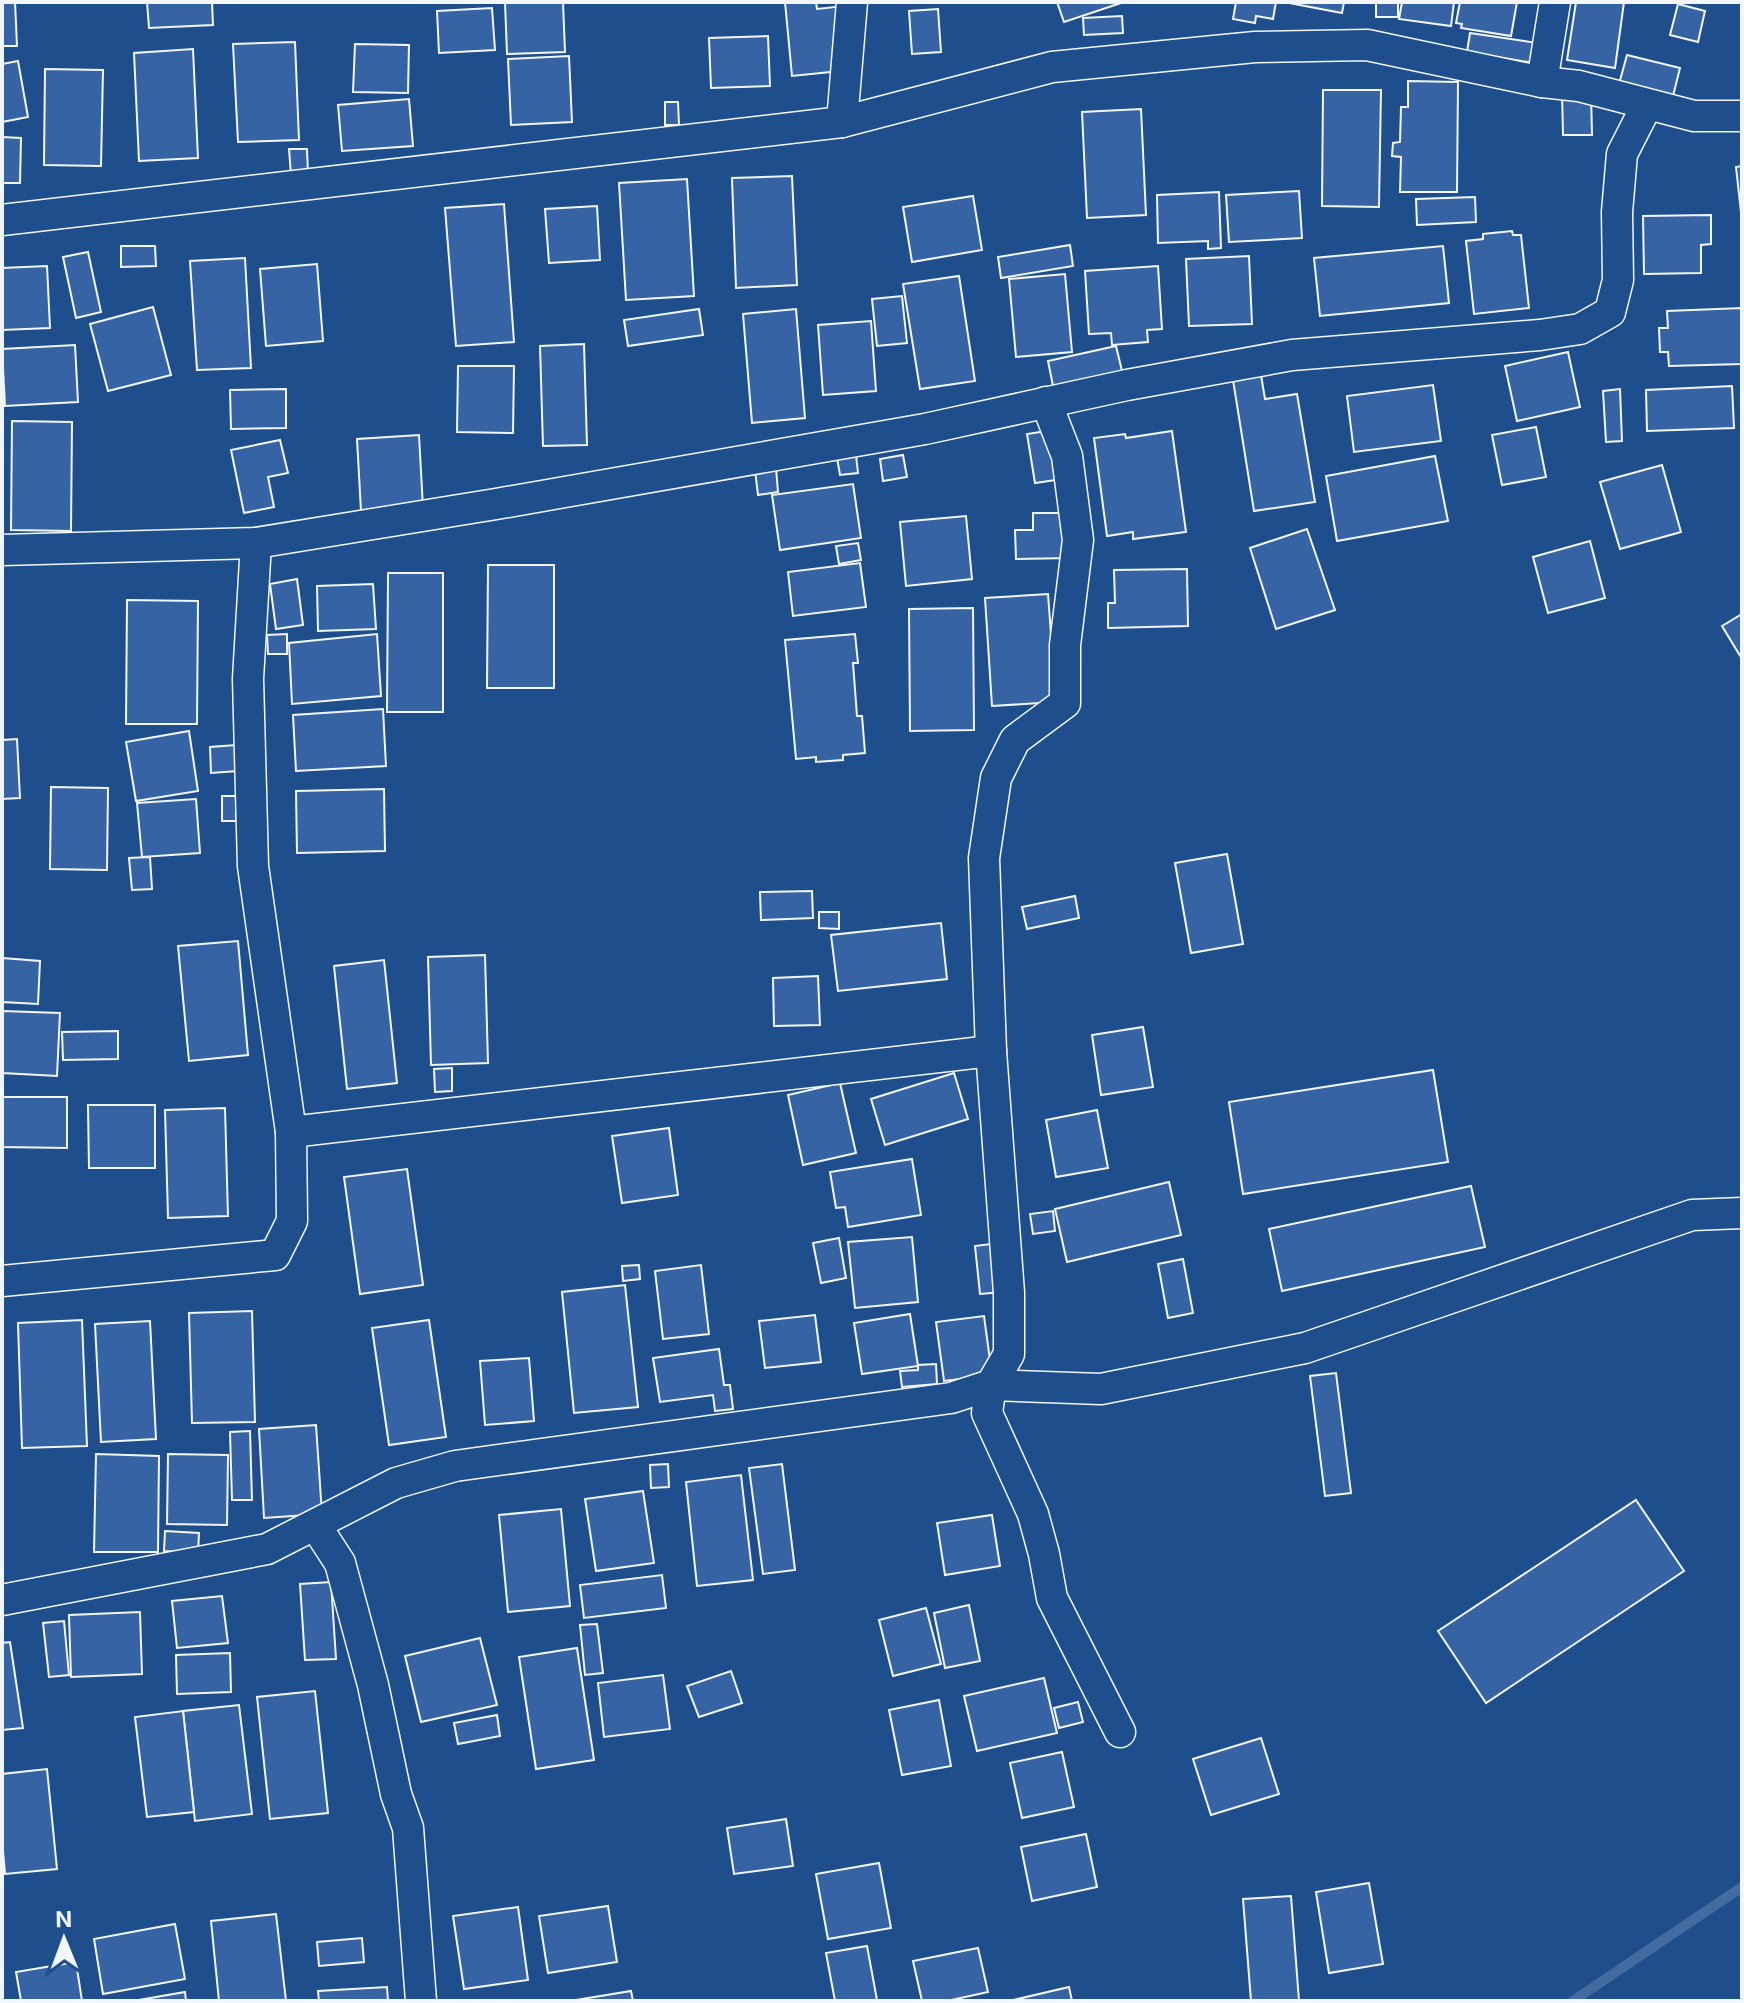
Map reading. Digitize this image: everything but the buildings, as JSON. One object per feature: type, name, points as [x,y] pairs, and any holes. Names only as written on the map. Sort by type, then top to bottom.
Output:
[{"type":"street","points":[[842,122],[852,2]]},
{"type":"street","points":[[1542,82],[1555,2]]},
{"type":"street","points":[[2,220],[842,122],[1052,67],[1255,47],[1367,45],[1542,82],[1579,86],[1694,116],[1742,116]]},
{"type":"street","points":[[2,550],[256,543],[925,429],[1127,385],[1292,355],[1526,337],[1580,329],[1610,312],[1618,280],[1617,212],[1622,154],[1647,105]]},
{"type":"street","points":[[1046,402],[1067,456],[1078,540],[1065,645],[1065,703],[1015,740],[996,778],[984,858],[991,1051],[1009,1293],[1009,1354],[991,1385],[987,1413],[1033,1514],[1052,1598],[1120,1732]]},
{"type":"street","points":[[2,1281],[275,1255],[292,1221],[291,1132],[253,866],[248,679],[256,543]]},
{"type":"street","points":[[291,1132],[991,1051]]},
{"type":"street","points":[[2,1600],[267,1549],[396,1483],[455,1466],[951,1398],[991,1385],[1101,1389],[1305,1348],[1692,1215],[1742,1213]]},
{"type":"street","points":[[316,1526],[340,1563],[373,1685],[396,1794],[408,1828],[421,2001]]},
{"type":"waterway","points":[[1573,2001],[1742,1887]]}]
